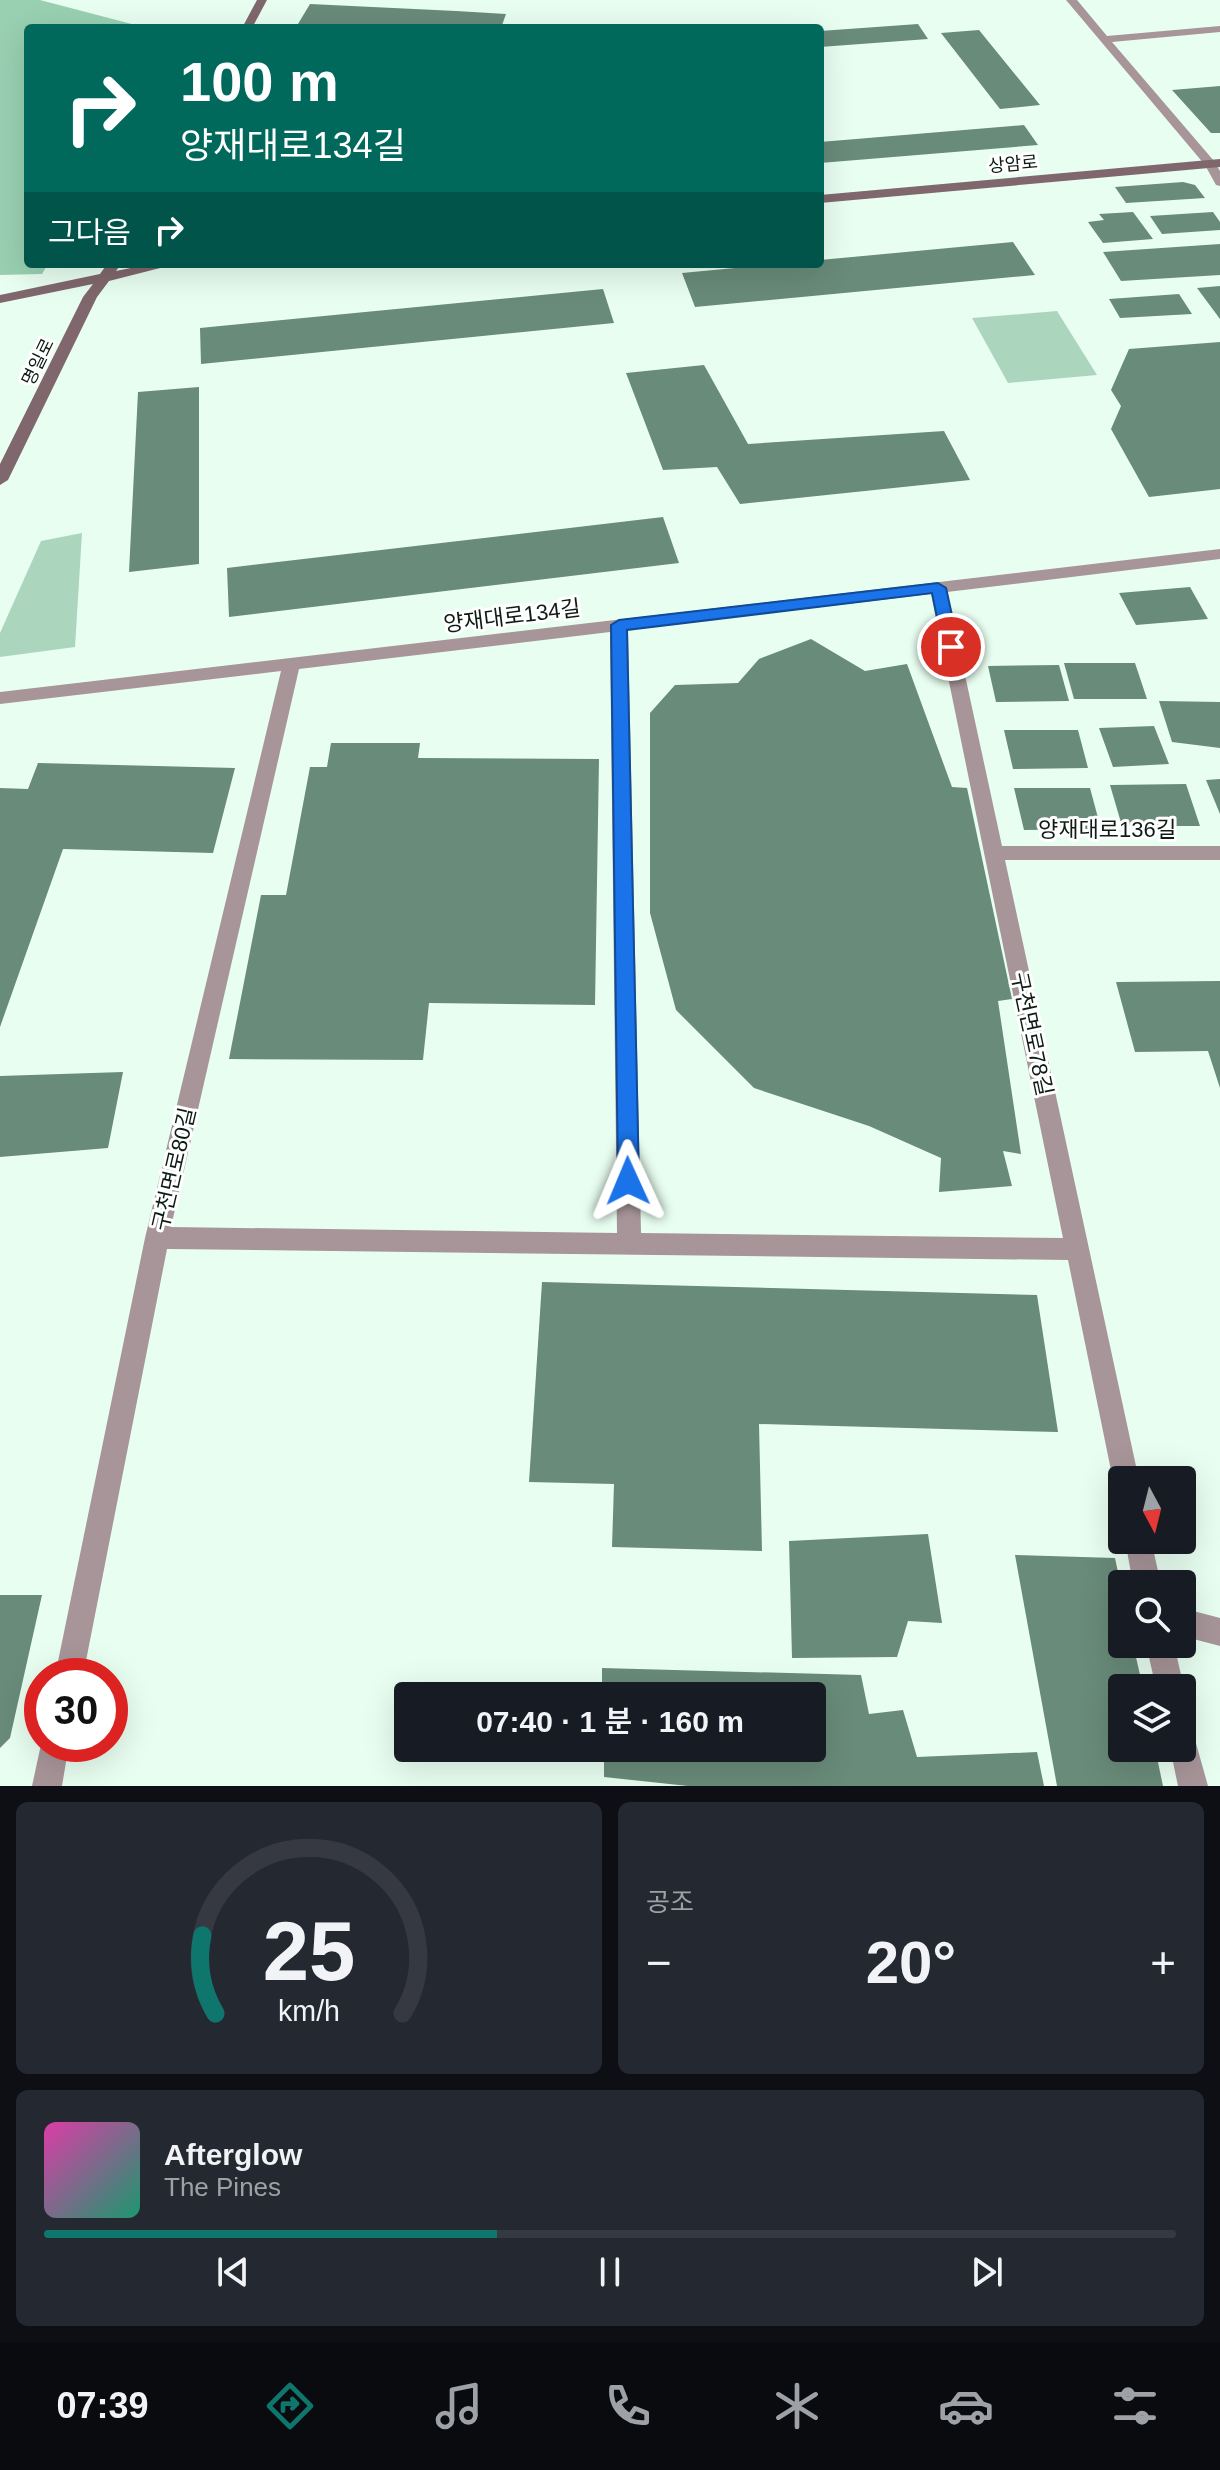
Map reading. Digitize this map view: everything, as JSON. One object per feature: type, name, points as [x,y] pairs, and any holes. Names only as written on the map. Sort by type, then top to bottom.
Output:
[{"type":"street","points":[[249,24],[262,0]]},
{"type":"street","points":[[1071,0],[1215,164],[1220,182]]},
{"type":"street","points":[[1107,39],[1220,29]]},
{"type":"street","name":"상암로","points":[[824,199],[1215,164]]},
{"type":"street","name":"명일로","points":[[0,480],[90,297],[111,268]]},
{"type":"street","points":[[0,299],[152,268]]},
{"type":"street","name":"양재대로134길","points":[[0,698],[1220,554]]},
{"type":"street","name":"구천면로78길","points":[[938,588],[1123,1466]]},
{"type":"street","points":[[619,625],[629,1243]]},
{"type":"street","name":"구천면로80길","points":[[73,1658],[157,1238],[291,664]]},
{"type":"street","name":"양재대로136길","points":[[994,853],[1220,853]]},
{"type":"street","points":[[157,1238],[1077,1249]]},
{"type":"street","points":[[1196,1626],[1220,1632]]},
{"type":"street","points":[[47,1786],[52,1762]]},
{"type":"street","points":[[1187,1762],[1193,1786]]},
{"type":"green space","points":[[0,0],[40,0],[132,24],[24,24],[24,268],[46,268],[42,274],[0,275]]},
{"type":"green space","points":[[1057,311],[1097,375],[1008,383],[972,318]]},
{"type":"green space","points":[[82,533],[75,647],[0,657],[0,633],[41,541]]},
{"type":"building","points":[[310,4],[506,14],[502,24],[298,24]]},
{"type":"building","points":[[918,24],[928,39],[824,47],[824,31]]},
{"type":"building","points":[[979,30],[1040,105],[1000,109],[941,33]]},
{"type":"building","points":[[1220,86],[1220,133],[1211,133],[1172,90]]},
{"type":"building","points":[[1024,125],[1038,145],[824,163],[824,142]]},
{"type":"building","points":[[1183,182],[1195,185],[1205,198],[1126,203],[1115,187]]},
{"type":"building","points":[[1133,212],[1153,239],[1103,243],[1088,222],[1104,220],[1099,214]]},
{"type":"building","points":[[1213,212],[1220,222],[1220,230],[1162,234],[1150,216]]},
{"type":"building","points":[[1013,242],[1035,275],[695,307],[682,273],[734,268],[824,268],[824,260]]},
{"type":"building","points":[[1220,244],[1220,275],[1121,281],[1103,252]]},
{"type":"building","points":[[1220,286],[1220,319],[1197,288]]},
{"type":"building","points":[[603,289],[614,323],[201,364],[200,328]]},
{"type":"building","points":[[1179,294],[1192,314],[1120,318],[1109,299]]},
{"type":"building","points":[[1220,342],[1220,489],[1149,497],[1111,429],[1121,406],[1111,390],[1129,349]]},
{"type":"building","points":[[704,365],[748,444],[944,431],[970,480],[740,504],[717,467],[663,470],[626,373]]},
{"type":"building","points":[[199,387],[199,564],[129,572],[138,392]]},
{"type":"building","points":[[663,517],[679,563],[229,617],[227,568]]},
{"type":"building","points":[[1190,587],[1208,619],[1136,625],[1119,593]]},
{"type":"building","points":[[811,639],[865,671],[907,664],[952,787],[967,788],[1012,999],[998,1001],[1021,1154],[1003,1151],[1012,1186],[939,1192],[941,1158],[869,1126],[754,1088],[676,1010],[650,913],[650,713],[675,685],[738,683],[759,659]]},
{"type":"building","points":[[1064,663],[1135,663],[1147,699],[1074,699]]},
{"type":"building","points":[[1059,665],[1069,701],[996,702],[988,666]]},
{"type":"building","points":[[1159,701],[1220,702],[1220,748],[1172,742]]},
{"type":"building","points":[[1154,726],[1169,764],[1113,767],[1099,728]]},
{"type":"building","points":[[1004,730],[1078,730],[1088,768],[1013,769]]},
{"type":"building","points":[[331,743],[420,743],[418,758],[599,759],[595,1005],[429,1003],[423,1060],[229,1059],[261,895],[286,895],[310,767],[327,767]]},
{"type":"building","points":[[38,763],[235,768],[213,853],[63,849],[0,1027],[0,788],[28,789]]},
{"type":"building","points":[[1220,779],[1220,814],[1206,780]]},
{"type":"building","points":[[1186,784],[1200,826],[1122,826],[1110,785]]},
{"type":"building","points":[[1014,788],[1090,788],[1101,829],[1024,830]]},
{"type":"building","points":[[1220,981],[1220,1088],[1208,1051],[1135,1052],[1116,982]]},
{"type":"building","points":[[123,1072],[108,1148],[0,1157],[0,1076]]},
{"type":"building","points":[[542,1282],[1037,1295],[1058,1432],[759,1424],[762,1551],[612,1547],[614,1484],[529,1482]]},
{"type":"building","points":[[928,1534],[942,1623],[908,1621],[897,1657],[792,1658],[789,1541]]},
{"type":"building","points":[[1015,1555],[1115,1558],[1118,1570],[1108,1570],[1108,1658],[1136,1658],[1140,1674],[1108,1674],[1108,1762],[1158,1762],[1163,1786],[1057,1786]]},
{"type":"building","points":[[0,1595],[42,1595],[28,1658],[24,1658],[24,1675],[10,1738],[0,1748]]},
{"type":"building","points":[[602,1668],[861,1675],[869,1714],[903,1710],[917,1757],[1037,1752],[1044,1786],[688,1786],[604,1777],[604,1762],[826,1762],[826,1682],[602,1682]]},
{"type":"route","points":[[628,1181],[619,625],[938,588],[951,647]]}]
